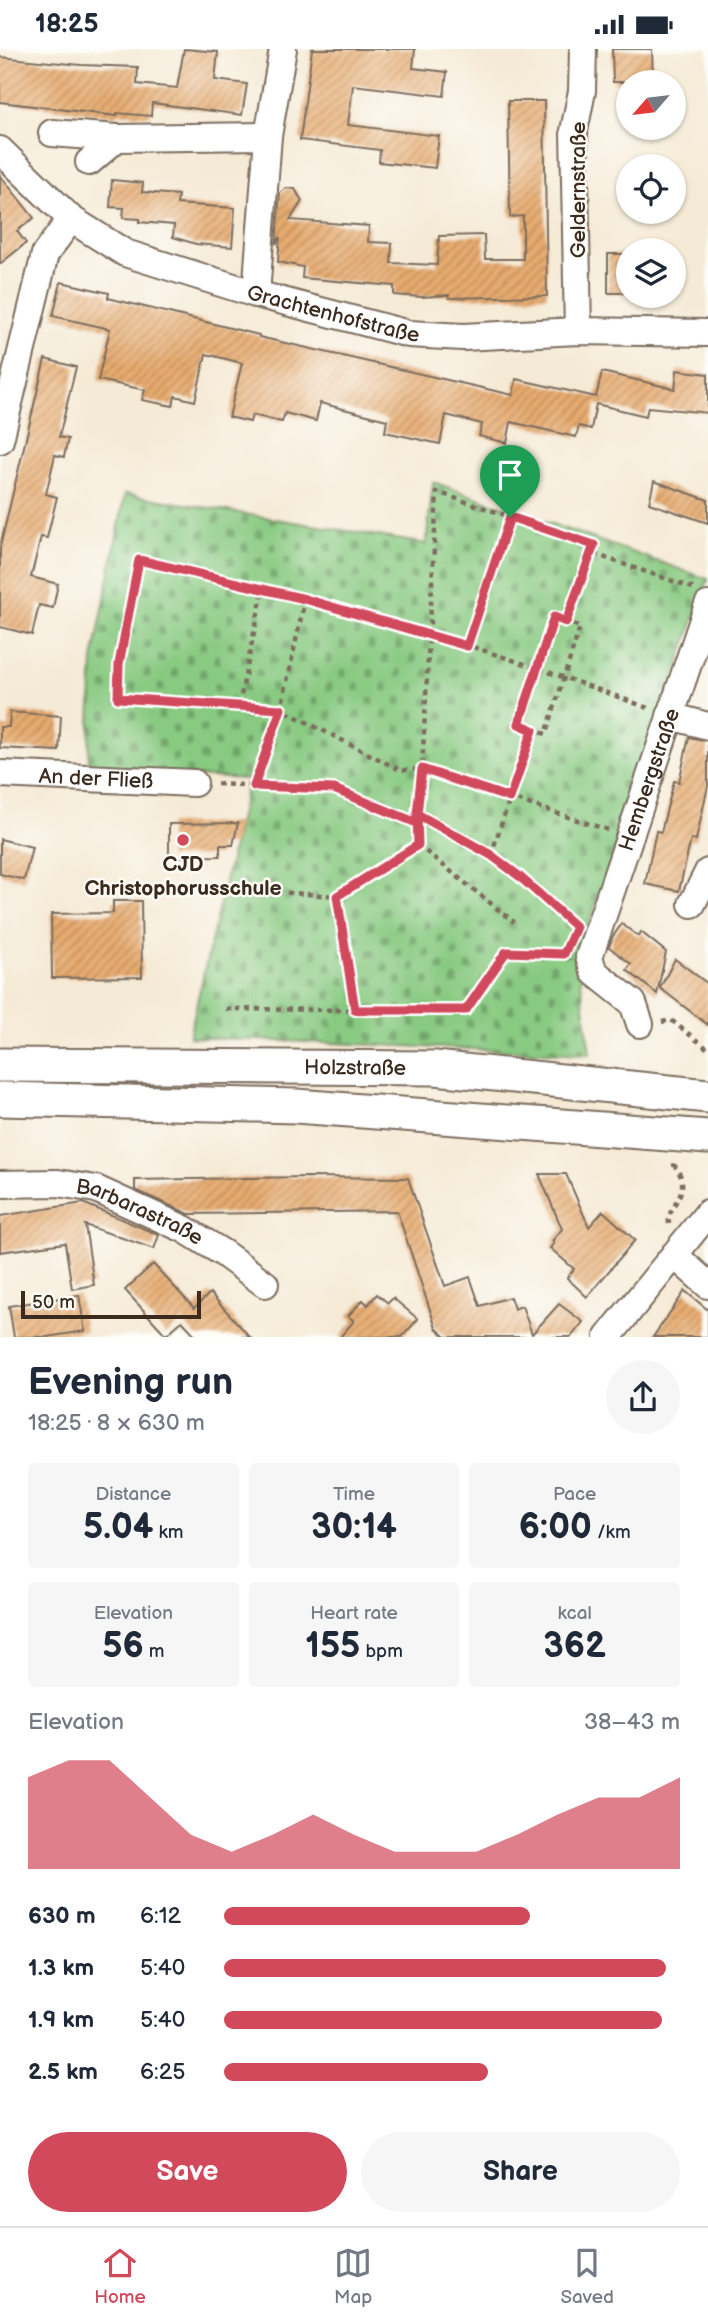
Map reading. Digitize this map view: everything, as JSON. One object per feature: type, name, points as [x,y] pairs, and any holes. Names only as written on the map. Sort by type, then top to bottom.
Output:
[{"type":"main road","name":"Holzstraße","points":[[0,1065],[435,1068],[708,1096]]},
{"type":"main road","name":"Holzstraße","points":[[0,1099],[296,1106],[708,1137]]},
{"type":"street","points":[[256,294],[268,136],[283,49]]},
{"type":"street","name":"Geldernstraße","points":[[578,331],[574,131],[582,91],[583,49]]},
{"type":"street","points":[[52,133],[117,138],[268,136]]},
{"type":"street","points":[[89,162],[117,138]]},
{"type":"street","name":"Grachtenhofstraße","points":[[0,150],[71,219],[125,253],[256,294],[408,334],[463,338],[578,331],[708,333]]},
{"type":"street","points":[[0,440],[45,254],[71,219]]},
{"type":"street","name":"Hembergstraße","points":[[576,948],[663,713],[702,597]]},
{"type":"street","points":[[663,713],[708,726]]},
{"type":"street","name":"An der Fließ","points":[[0,774],[194,783]]},
{"type":"street","points":[[692,904],[708,872]]},
{"type":"street","points":[[576,948],[594,972],[633,1003],[640,1024]]},
{"type":"street","name":"Barbarastraße","points":[[0,1184],[58,1182],[96,1189],[184,1229],[223,1253],[264,1284]]},
{"type":"street","points":[[608,1337],[708,1213]]},
{"type":"street","points":[[674,1255],[708,1285]]},
{"type":"path","points":[[514,922],[418,845],[417,814],[422,769],[437,492],[594,545],[566,622]]},
{"type":"path","points":[[467,646],[510,517]]},
{"type":"path","points":[[591,553],[702,597]]},
{"type":"path","points":[[615,832],[422,769],[400,770],[281,709],[118,698],[119,664],[139,560],[305,599],[429,633],[538,668],[663,713]]},
{"type":"path","points":[[239,705],[263,590]]},
{"type":"path","points":[[254,786],[281,709],[305,599]]},
{"type":"path","points":[[554,617],[580,627],[546,734],[519,724],[538,668],[554,617]]},
{"type":"path","points":[[491,855],[533,730]]},
{"type":"path","points":[[194,783],[334,789],[417,823]]},
{"type":"path","points":[[417,814],[491,855],[576,927]]},
{"type":"path","points":[[247,890],[337,896],[418,845]]},
{"type":"path","points":[[337,896],[355,1010]]},
{"type":"path","points":[[226,1009],[466,1010],[506,952],[564,954],[576,948],[576,927],[581,915]]},
{"type":"path","points":[[640,1024],[671,1020],[708,1049]]},
{"type":"path","points":[[674,1165],[682,1179],[678,1200]]},
{"type":"green space","points":[[433,482],[708,579],[578,958],[590,1054],[189,1037],[247,779],[88,770],[93,660],[125,494],[426,544]]},
{"type":"building","points":[[184,49],[218,52],[215,80],[247,84],[242,115],[152,103],[151,116],[117,113],[117,116],[0,102],[0,57],[81,65],[138,67],[137,84],[177,88]]},
{"type":"building","points":[[312,49],[415,49],[413,68],[447,72],[444,96],[353,85],[348,125],[439,136],[435,168],[379,162],[380,150],[300,140]]},
{"type":"building","points":[[612,49],[652,49],[653,70],[616,70],[616,82],[613,82]]},
{"type":"building","points":[[508,101],[544,101],[547,296],[449,298],[449,295],[394,295],[394,286],[302,278],[303,267],[278,262],[280,237],[276,244],[280,193],[286,188],[295,189],[302,201],[290,220],[369,226],[368,242],[392,243],[391,263],[437,265],[439,236],[484,235],[485,259],[523,259],[523,216],[510,217]]},
{"type":"building","points":[[0,175],[34,218],[17,231],[26,243],[0,264]]},
{"type":"building","points":[[112,180],[143,183],[142,192],[178,195],[177,204],[235,208],[232,247],[196,244],[173,237],[174,225],[123,218],[124,208],[110,207]]},
{"type":"building","points":[[608,254],[616,254],[616,293],[608,293]]},
{"type":"building","points":[[61,282],[109,293],[108,298],[259,337],[513,395],[516,379],[596,397],[602,372],[675,389],[677,370],[708,374],[708,413],[648,407],[646,416],[596,404],[591,429],[579,426],[576,437],[511,422],[507,443],[479,436],[482,424],[446,415],[440,444],[385,432],[387,420],[320,403],[316,421],[285,413],[282,422],[252,415],[250,422],[229,417],[242,363],[206,354],[195,401],[175,396],[173,406],[142,400],[145,390],[98,380],[110,329],[53,316]]},
{"type":"building","points":[[45,359],[76,367],[59,437],[68,439],[64,457],[55,455],[46,494],[57,497],[47,538],[41,537],[31,577],[58,584],[53,608],[39,605],[32,635],[0,627],[0,547]]},
{"type":"building","points":[[654,481],[708,500],[708,523],[649,503]]},
{"type":"building","points":[[10,712],[61,716],[59,751],[0,748],[0,727],[9,727]]},
{"type":"building","points":[[689,737],[708,741],[708,786],[696,840],[691,839],[679,891],[645,884],[656,831],[661,832],[674,781],[679,782]]},
{"type":"building","points":[[238,823],[233,845],[220,845],[220,856],[169,857],[169,824]]},
{"type":"building","points":[[0,839],[32,847],[24,880],[0,874]]},
{"type":"building","points":[[113,901],[141,901],[142,977],[52,978],[51,914],[113,913]]},
{"type":"building","points":[[622,924],[638,936],[641,932],[666,952],[657,994],[627,970],[631,964],[609,947]]},
{"type":"building","points":[[675,959],[708,984],[708,1025],[660,988]]},
{"type":"building","points":[[539,1174],[566,1174],[589,1227],[603,1211],[635,1240],[587,1297],[567,1278],[574,1269],[550,1248],[562,1229]]},
{"type":"building","points":[[408,1178],[445,1286],[470,1277],[480,1306],[510,1297],[514,1309],[522,1306],[532,1334],[559,1304],[583,1322],[571,1337],[446,1337],[436,1328],[397,1211],[189,1214],[135,1190],[135,1180]]},
{"type":"building","points":[[83,1203],[159,1235],[154,1249],[85,1225],[94,1285],[72,1289],[65,1243],[0,1252],[0,1216]]},
{"type":"building","points":[[153,1264],[194,1308],[210,1293],[250,1337],[197,1337],[182,1321],[166,1335],[125,1290]]},
{"type":"building","points":[[685,1291],[708,1310],[708,1337],[653,1337]]},
{"type":"building","points":[[377,1294],[388,1303],[393,1298],[418,1319],[402,1337],[340,1337],[354,1321],[348,1316],[363,1300],[368,1305]]},
{"type":"building","points":[[79,1295],[85,1331],[47,1337],[14,1337],[9,1306]]},
{"type":"place","name":"CJD Christophorusschule","points":[[183,840]]},
{"type":"route","points":[[510,517],[467,646],[305,599],[139,560],[119,664],[118,698],[281,709],[254,786],[334,789],[417,823],[417,814],[491,855],[576,927],[564,954],[506,952],[466,1010],[355,1010],[337,896],[418,845],[417,814],[422,769],[510,798],[533,730],[519,724],[554,617],[566,622],[594,545],[510,517]]}]
